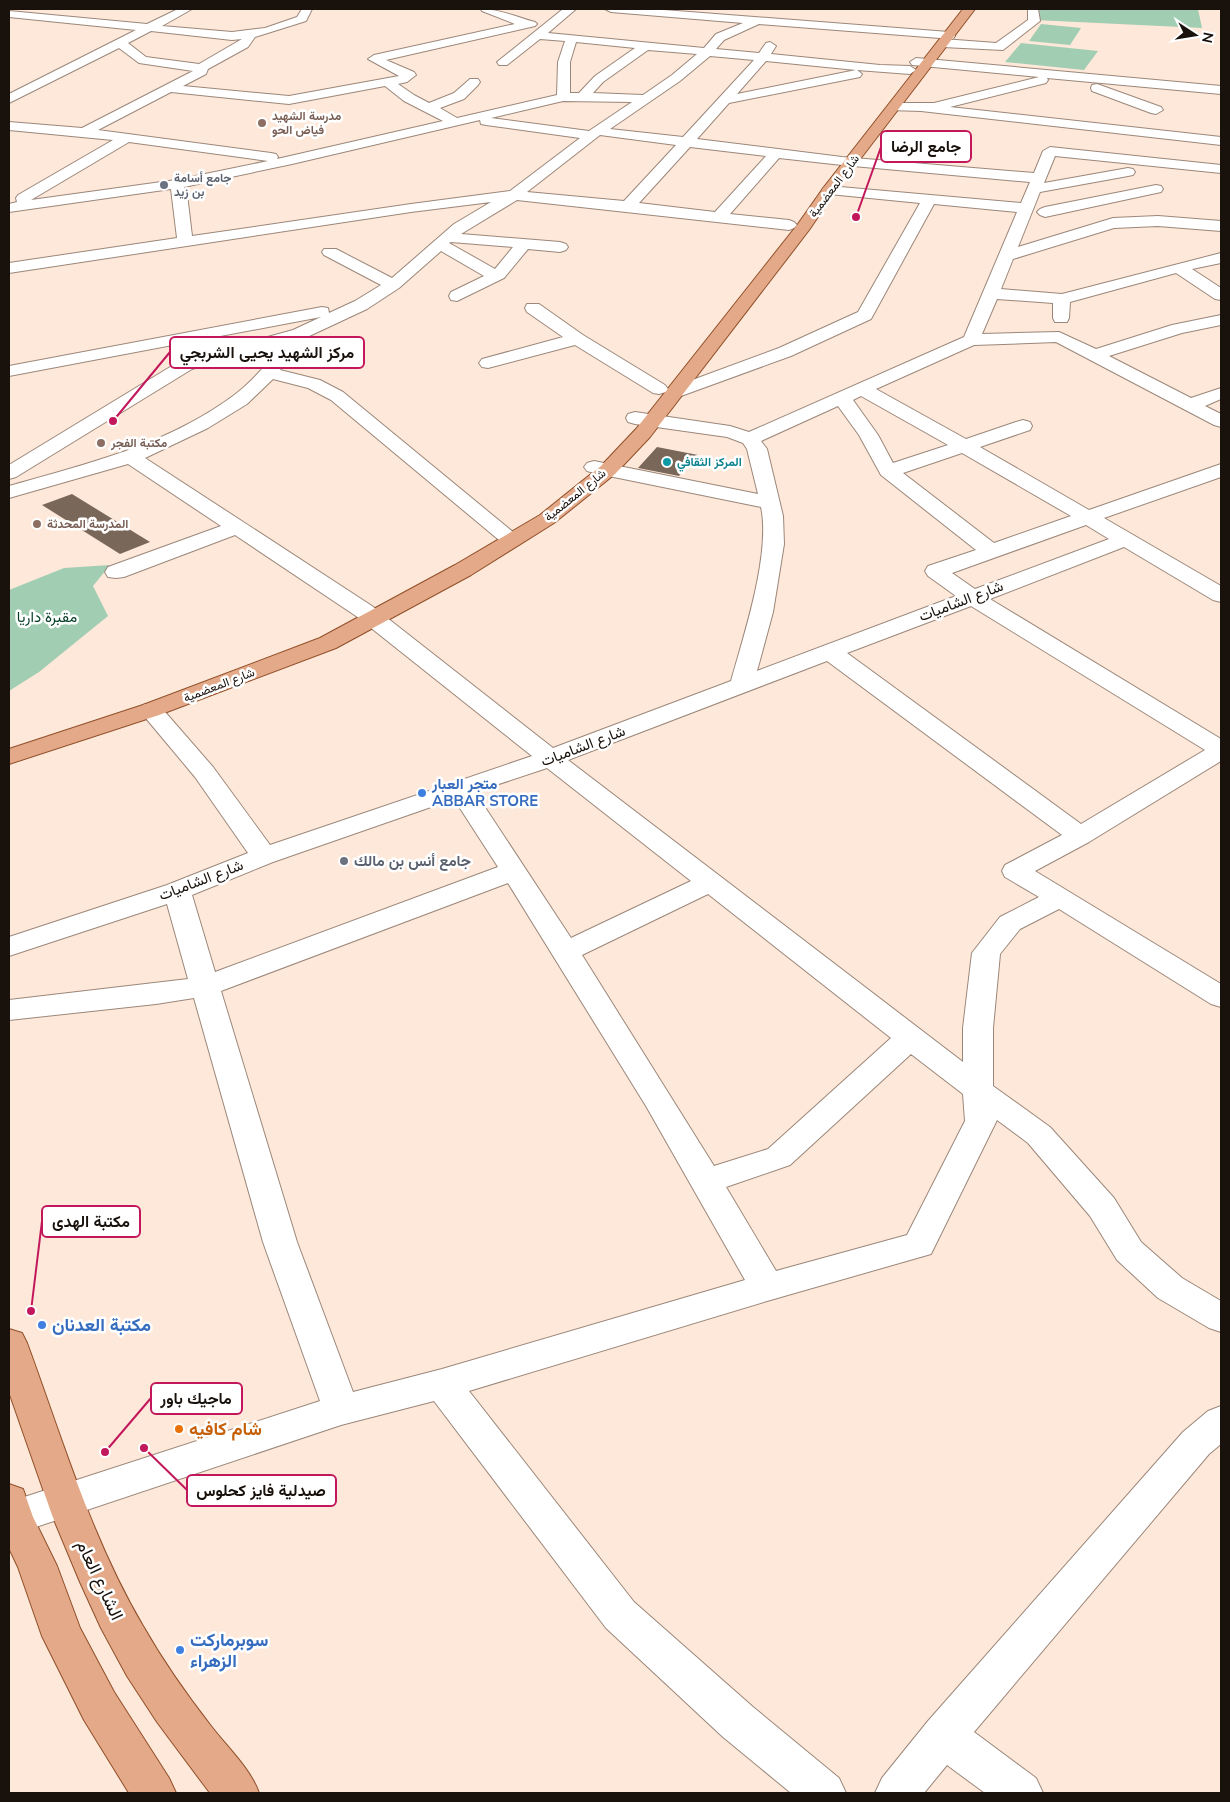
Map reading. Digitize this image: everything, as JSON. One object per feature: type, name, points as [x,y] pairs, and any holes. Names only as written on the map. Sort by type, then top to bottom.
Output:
[{"type":"main road","name":"شارع المعضمية","points":[[796,226],[829,190],[847,162],[918,65],[943,38],[963,9]]},
{"type":"main road","name":"شارع المعضمية","points":[[9,757],[151,710],[328,643],[368,615],[454,568],[540,517],[633,445],[644,419],[822,193],[894,107],[918,65]]},
{"type":"main road","name":"شارع المعضمية","points":[[9,742],[161,693],[406,600],[517,539],[547,519],[601,468]]},
{"type":"main road","name":"الشارع العام","points":[[9,1343],[84,1548],[116,1616],[156,1685],[204,1752],[237,1793]]},
{"type":"main road","points":[[11,1513],[37,1566],[62,1636],[99,1706],[154,1793]]},
{"type":"street","points":[[24,15],[38,9]]},
{"type":"street","points":[[9,98],[50,80],[118,42],[186,9]]},
{"type":"street","points":[[9,14],[232,36],[282,28],[302,19],[307,9]]},
{"type":"street","points":[[169,88],[289,100],[388,82],[410,76],[375,58],[531,24],[509,19],[486,9]]},
{"type":"street","points":[[503,62],[570,9]]},
{"type":"street","points":[[611,9],[943,38],[999,47],[1034,22],[1033,9]]},
{"type":"street","points":[[9,473],[186,365],[299,334],[361,305],[393,285],[459,227],[514,195],[595,133],[676,78],[708,51],[720,37],[757,21]]},
{"type":"street","points":[[628,206],[763,57],[784,23]]},
{"type":"street","points":[[118,42],[144,60],[201,68],[244,44],[251,34]]},
{"type":"street","points":[[538,35],[647,45],[673,44],[708,51],[880,69]]},
{"type":"street","points":[[563,97],[564,62],[572,38]]},
{"type":"street","points":[[582,97],[598,79],[647,45]]},
{"type":"street","points":[[725,100],[880,69],[918,65],[1062,75],[1221,90]]},
{"type":"street","points":[[84,132],[202,71],[201,68]]},
{"type":"street","points":[[924,108],[1062,75],[1156,110]]},
{"type":"street","points":[[388,82],[409,98],[461,120],[685,142],[775,154],[1037,183],[1128,172]]},
{"type":"street","points":[[429,108],[459,96],[474,82]]},
{"type":"street","points":[[1158,84],[1156,110],[1158,133]]},
{"type":"street","points":[[9,208],[176,184],[292,160],[563,97],[646,99]]},
{"type":"street","points":[[894,107],[924,108],[1221,141]]},
{"type":"street","points":[[9,126],[84,132],[292,160]]},
{"type":"street","points":[[1050,151],[1140,131]]},
{"type":"street","points":[[26,206],[23,198],[126,138]]},
{"type":"street","points":[[1050,151],[1221,169]]},
{"type":"street","points":[[971,340],[1050,151]]},
{"type":"street","points":[[719,217],[775,154]]},
{"type":"street","points":[[176,184],[180,194],[185,242]]},
{"type":"street","points":[[1045,212],[1156,189]]},
{"type":"street","points":[[829,190],[1095,217],[1113,223]]},
{"type":"street","points":[[9,268],[410,208],[514,195],[628,206],[796,226]]},
{"type":"street","points":[[532,308],[577,339],[667,390],[785,352],[865,316],[929,199]]},
{"type":"street","points":[[1006,256],[1113,223],[1158,221],[1221,226]]},
{"type":"street","points":[[443,240],[560,247]]},
{"type":"street","points":[[443,240],[496,276]]},
{"type":"street","points":[[457,296],[496,276],[524,244]]},
{"type":"street","points":[[330,252],[393,285]]},
{"type":"street","points":[[990,293],[1062,299],[1221,258]]},
{"type":"street","points":[[1179,268],[1221,295]]},
{"type":"street","points":[[1059,337],[1062,299]]},
{"type":"street","points":[[9,371],[361,305]]},
{"type":"street","points":[[1095,355],[1178,329],[1221,320]]},
{"type":"street","points":[[9,492],[131,457],[201,424],[240,400],[269,373],[299,334]]},
{"type":"street","points":[[750,440],[971,340],[1059,337],[1221,421]]},
{"type":"street","points":[[488,364],[577,339]]},
{"type":"street","points":[[269,373],[314,384],[337,396],[506,536]]},
{"type":"street","points":[[862,389],[965,445],[1088,519],[1221,595]]},
{"type":"street","points":[[1190,405],[1221,393]]},
{"type":"street","points":[[842,398],[868,435],[888,471],[992,552]]},
{"type":"street","points":[[644,419],[730,432],[750,440],[757,449],[770,502],[774,530],[762,612],[742,685]]},
{"type":"street","points":[[888,471],[1023,426]]},
{"type":"street","points":[[131,457],[368,615],[910,1038],[1039,1135],[1102,1207],[1129,1251],[1170,1288],[1221,1318]]},
{"type":"street","points":[[601,468],[770,502]]},
{"type":"street","points":[[1221,470],[1088,519],[936,571],[972,597],[1217,759],[1015,871],[1221,997]]},
{"type":"street","points":[[116,572],[236,527]]},
{"type":"street","name":"شارع الشاميات","points":[[9,947],[178,891],[264,856],[550,758],[1124,540]]},
{"type":"street","points":[[830,651],[1080,836]]},
{"type":"street","points":[[151,710],[204,772],[264,856]]},
{"type":"street","points":[[461,790],[565,952],[707,1181],[767,1287]]},
{"type":"street","points":[[9,1010],[51,1003],[167,994],[205,986],[514,871]]},
{"type":"street","points":[[565,952],[710,883]]},
{"type":"street","points":[[178,891],[280,1242],[341,1410]]},
{"type":"street","points":[[11,1513],[67,1500],[341,1410],[442,1384],[767,1287],[920,1246],[981,1121],[978,1090],[978,1028],[986,952],[1010,923],[1060,897]]},
{"type":"street","points":[[707,1181],[779,1157],[910,1038]]},
{"type":"street","points":[[442,1384],[620,1615],[738,1722],[824,1793]]},
{"type":"street","points":[[897,1793],[943,1736],[1196,1443],[1221,1422]]},
{"type":"street","points":[[943,1736],[1021,1793]]},
{"type":"green space","points":[[1036,9],[1198,9],[1202,28],[1035,20]]},
{"type":"green space","points":[[1041,24],[1081,28],[1070,45],[1029,41]]},
{"type":"green space","points":[[1021,43],[1098,51],[1084,70],[1005,62]]},
{"type":"green space","name":"مقبرة داريا","points":[[110,565],[93,586],[108,616],[39,672],[9,691],[9,590],[64,568]]},
{"type":"building","name":"المركز الثقافي","points":[[657,447],[698,455],[679,476],[638,468]]},
{"type":"building","name":"المدرسة المحدثة","points":[[72,494],[150,542],[120,554],[42,505]]},
{"type":"place","name":"مدرسة الشهيد فياض الحو","points":[[262,123]]},
{"type":"place","name":"جامع أسامة بن زيد","points":[[164,185]]},
{"type":"place","name":"جامع الرضا","points":[[856,217]]},
{"type":"place","name":"مركز الشهيد يحيى الشربجي","points":[[113,421]]},
{"type":"place","name":"مكتبة الفجر","points":[[101,443]]},
{"type":"place","name":"المركز الثقافي","points":[[667,462]]},
{"type":"place","name":"المدرسة المحدثة","points":[[37,524]]},
{"type":"place","name":"متجر العبار ABBAR STORE","points":[[422,793]]},
{"type":"place","name":"جامع أنس بن مالك","points":[[344,861]]},
{"type":"place","name":"مكتبة الهدى","points":[[31,1311]]},
{"type":"place","name":"مكتبة العدنان","points":[[42,1325]]},
{"type":"place","name":"شام كافيه","points":[[179,1429]]},
{"type":"place","name":"صيدلية فايز كحلوس","points":[[144,1448]]},
{"type":"place","name":"ماجيك باور","points":[[105,1452]]},
{"type":"place","name":"سوبرماركت الزهراء","points":[[180,1650]]}]
